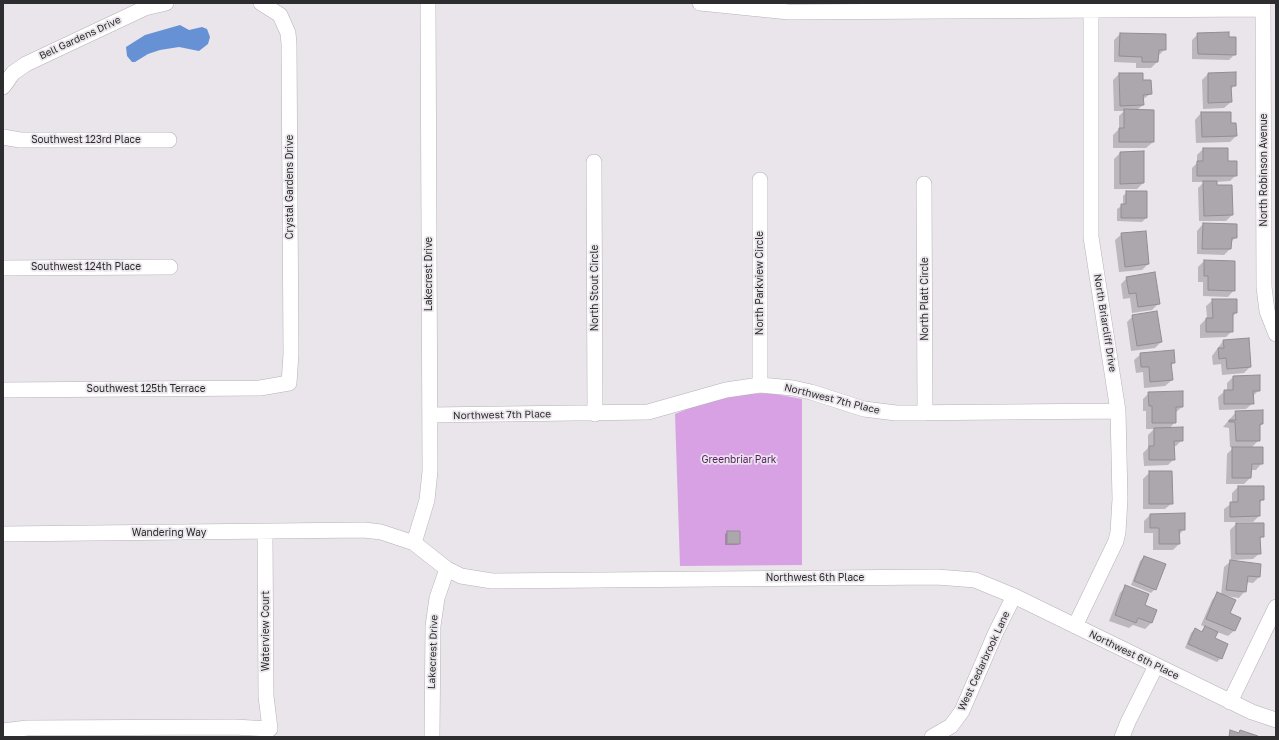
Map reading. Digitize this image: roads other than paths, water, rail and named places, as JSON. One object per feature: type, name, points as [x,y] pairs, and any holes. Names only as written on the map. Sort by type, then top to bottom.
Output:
[{"type":"street","name":"Bell Gardens Drive","points":[[3,87],[13,73],[26,64],[145,8],[166,3]]},
{"type":"street","name":"Crystal Gardens Drive","points":[[261,3],[280,15],[288,33],[289,44],[291,346],[289,383]]},
{"type":"street","name":"Lakecrest Drive","points":[[414,543],[429,486],[428,3]]},
{"type":"street","points":[[700,3],[789,12],[1090,10],[1263,6]]},
{"type":"street","name":"North Robinson Avenue","points":[[1263,6],[1264,287],[1267,311],[1276,334]]},
{"type":"street","name":"North Briarcliff Drive","points":[[1075,626],[1110,554],[1118,532],[1120,499],[1118,411],[1091,236],[1090,10]]},
{"type":"street","name":"Southwest 123rd Place","points":[[3,136],[20,140],[169,140]]},
{"type":"street","name":"North Stout Circle","points":[[594,162],[595,414]]},
{"type":"street","name":"North Parkview Circle","points":[[760,180],[760,385]]},
{"type":"street","name":"North Platt Circle","points":[[924,184],[925,413]]},
{"type":"street","name":"Southwest 124th Place","points":[[3,268],[170,267]]},
{"type":"street","name":"Southwest 125th Terrace","points":[[3,390],[260,388],[289,383]]},
{"type":"street","name":"Northwest 7th Place","points":[[430,415],[595,414],[648,412],[726,390],[760,385],[811,392],[864,409],[896,413],[1118,411]]},
{"type":"street","name":"Northwest 6th Place","points":[[335,532],[364,530],[381,532],[414,543],[447,569],[461,576],[492,581],[960,578],[975,580],[1014,596],[1230,702],[1276,720]]},
{"type":"street","name":"Wandering Way","points":[[3,534],[335,532]]},
{"type":"street","name":"Waterview Court","points":[[3,731],[27,728],[234,727],[270,729],[266,696],[265,533]]},
{"type":"street","name":"Lakecrest Drive","points":[[432,737],[432,626],[437,598],[447,569]]},
{"type":"street","name":"West Cedarbrook Lane","points":[[932,737],[950,726],[962,711],[996,632],[1014,596]]},
{"type":"street","points":[[1230,702],[1276,607]]},
{"type":"street","points":[[1122,737],[1156,666]]},
{"type":"water","points":[[180,25],[189,30],[202,27],[207,29],[210,37],[208,44],[199,51],[179,47],[160,50],[148,54],[135,62],[132,62],[127,56],[126,47],[145,35]]},
{"type":"park label","name":"Greenbriar Park","points":[[739,460]]}]
